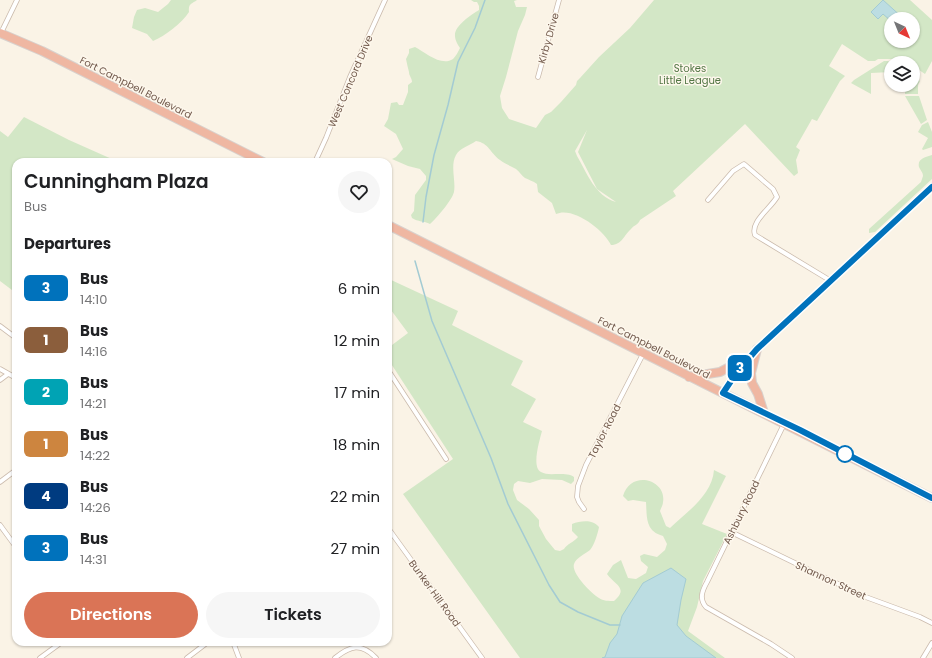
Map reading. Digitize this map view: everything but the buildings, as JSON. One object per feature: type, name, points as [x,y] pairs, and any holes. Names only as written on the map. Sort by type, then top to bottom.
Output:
[{"type":"highway","name":"Fort Campbell Boulevard","points":[[0,33],[76,68],[255,158]]},
{"type":"highway","name":"Fort Campbell Boulevard","points":[[392,227],[932,498]]},
{"type":"highway","points":[[757,349],[751,373],[752,383],[758,394],[764,413]]},
{"type":"highway","points":[[689,377],[720,372],[737,363],[743,363]]},
{"type":"street","points":[[0,33],[17,0]]},
{"type":"street","name":"West Concord Drive","points":[[317,158],[350,77],[386,0]]},
{"type":"street","name":"Kirby Drive","points":[[538,77],[559,0]]},
{"type":"street","points":[[708,200],[733,171],[744,164],[773,189],[776,197],[773,203],[754,224],[753,231],[755,235],[831,281]]},
{"type":"street","points":[[723,393],[743,363],[757,349],[932,187]]},
{"type":"street","points":[[0,326],[12,335]]},
{"type":"street","name":"Taylor Road","points":[[584,509],[579,502],[577,490],[586,465],[644,354]]},
{"type":"street","points":[[0,369],[12,376]]},
{"type":"street","points":[[0,380],[8,374]]},
{"type":"street","points":[[392,376],[446,459]]},
{"type":"street","name":"Ashbury Road","points":[[785,423],[704,588],[702,593],[702,602],[706,607],[771,644],[792,658]]},
{"type":"street","points":[[0,482],[12,473]]},
{"type":"street","points":[[0,525],[12,542]]},
{"type":"street","name":"Shannon Street","points":[[731,532],[863,596],[932,623]]},
{"type":"street","name":"Bunker Hill Road","points":[[392,534],[482,658]]},
{"type":"street","points":[[923,658],[932,643]]},
{"type":"street","points":[[40,658],[56,646]]},
{"type":"street","points":[[187,658],[203,646]]},
{"type":"street","points":[[234,646],[239,658]]},
{"type":"street","points":[[335,658],[347,649],[353,647],[367,650],[376,658]]},
{"type":"green space","points":[[171,0],[197,0],[190,5],[189,12],[178,25],[153,41],[147,34],[132,28],[137,10],[145,8],[158,12]]},
{"type":"green space","name":"Stokes Little League","points":[[471,0],[517,0],[514,1],[516,7],[527,7],[518,31],[500,96],[502,108],[509,119],[536,128],[545,115],[551,112],[561,102],[576,85],[577,81],[599,57],[630,28],[654,0],[910,0],[932,20],[932,61],[925,74],[920,71],[920,56],[884,56],[884,59],[868,61],[842,44],[829,66],[845,76],[840,81],[817,121],[812,119],[796,147],[800,150],[796,160],[798,173],[794,176],[745,124],[673,191],[676,196],[640,220],[620,242],[615,245],[611,245],[595,226],[579,216],[563,212],[556,214],[552,203],[538,192],[537,184],[525,178],[516,169],[500,160],[487,146],[476,141],[462,149],[456,155],[453,164],[454,192],[444,209],[430,224],[414,219],[411,215],[414,211],[415,195],[426,180],[426,176],[420,169],[408,166],[392,159],[396,157],[403,149],[396,134],[384,126],[388,119],[391,103],[397,102],[399,105],[403,105],[408,92],[408,85],[412,82],[406,59],[409,49],[415,47],[438,60],[448,61],[453,59],[460,48],[455,38],[455,32],[464,21],[479,10],[477,2]],"holes":[[[587,130],[578,152],[597,189],[592,183],[575,151]],[[597,189],[616,202],[602,195]]]},
{"type":"green space","points":[[884,61],[884,72],[871,73],[871,94],[851,83]]},
{"type":"green space","points":[[905,92],[918,92],[918,94],[905,94]]},
{"type":"green space","points":[[905,96],[919,96],[927,120],[921,124]]},
{"type":"green space","points":[[24,117],[69,140],[110,158],[12,158],[12,290],[0,281],[0,131],[8,137]]},
{"type":"green space","points":[[928,122],[932,132],[932,147],[923,150],[922,149],[928,138],[918,132],[922,125]]},
{"type":"green space","points":[[932,155],[932,179],[875,232],[869,233],[869,229],[921,182],[923,173],[919,167],[919,162],[920,160]]},
{"type":"green space","points":[[392,280],[458,311],[452,325],[523,361],[511,385],[536,399],[523,422],[542,431],[536,459],[538,469],[545,474],[571,475],[574,477],[574,481],[571,484],[562,480],[542,479],[530,483],[518,481],[514,484],[513,490],[517,500],[529,509],[539,520],[539,526],[546,539],[555,550],[560,551],[564,549],[578,537],[572,531],[572,524],[590,522],[599,527],[596,539],[590,550],[577,560],[574,564],[574,568],[582,582],[591,592],[601,599],[606,601],[614,601],[620,593],[619,587],[607,574],[613,565],[621,560],[628,578],[636,579],[646,573],[648,567],[641,561],[640,556],[644,554],[657,557],[665,550],[667,544],[663,536],[653,531],[648,523],[646,502],[633,500],[628,501],[623,496],[627,488],[633,482],[640,480],[648,481],[654,483],[660,488],[663,494],[663,502],[660,511],[666,526],[670,528],[704,495],[709,487],[714,470],[726,476],[702,524],[727,534],[703,581],[697,607],[688,631],[725,658],[520,658],[403,494],[453,459],[392,365],[392,345],[408,333],[392,311]]},
{"type":"water","points":[[883,0],[896,12],[884,12],[884,15],[883,14],[878,19],[871,12]]},
{"type":"water","points":[[671,568],[686,579],[677,625],[686,636],[716,658],[602,658],[605,657],[610,643],[617,634],[622,616],[643,583]]},
{"type":"waterway","points":[[423,222],[434,155],[458,62],[475,28],[485,0]]},
{"type":"waterway","points":[[415,261],[432,321],[491,458],[508,504],[549,585],[560,602],[578,612],[610,625],[620,625]]},
{"type":"bus line","name":"3","points":[[932,187],[757,349],[743,363],[723,393],[800,430],[932,498]]}]
